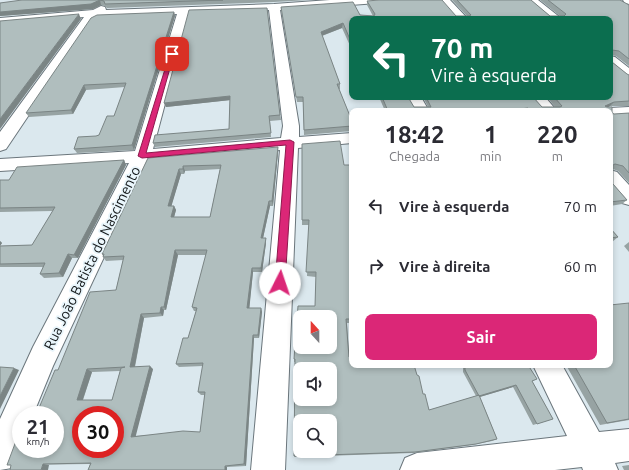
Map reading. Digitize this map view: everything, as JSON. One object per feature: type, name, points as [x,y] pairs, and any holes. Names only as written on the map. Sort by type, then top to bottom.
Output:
[{"type":"street","points":[[0,145],[88,19],[100,11],[108,0]]},
{"type":"street","points":[[0,20],[75,14],[274,7],[378,0]]},
{"type":"street","points":[[444,0],[459,16]]},
{"type":"street","points":[[531,0],[552,16]]},
{"type":"street","points":[[356,1],[364,13]]},
{"type":"street","points":[[268,470],[291,126],[274,7]]},
{"type":"street","name":"Rua João Batista do Nascimento","points":[[0,456],[43,357],[142,156],[184,10]]},
{"type":"street","points":[[613,62],[629,75]]},
{"type":"street","points":[[539,100],[546,108]]},
{"type":"street","points":[[613,113],[629,112]]},
{"type":"street","points":[[0,165],[142,156],[290,142],[349,138]]},
{"type":"street","points":[[613,180],[629,198]]},
{"type":"street","points":[[549,368],[596,460]]},
{"type":"street","points":[[417,470],[596,460],[629,446]]},
{"type":"building","points":[[22,0],[100,0],[91,4],[0,12],[0,3]]},
{"type":"building","points":[[100,0],[223,0],[105,4],[104,1]]},
{"type":"building","points":[[442,0],[456,16],[374,16],[375,14],[367,1]]},
{"type":"building","points":[[457,0],[531,0],[550,16],[469,16],[471,15]]},
{"type":"building","points":[[548,0],[620,0],[629,5],[629,59],[619,51],[613,50],[613,16],[564,16],[566,14]]},
{"type":"building","points":[[353,2],[360,15],[374,16],[349,16],[349,37],[343,23],[321,32],[340,84],[337,84],[349,114],[349,126],[304,130],[303,97],[296,97],[281,7]]},
{"type":"building","points":[[267,8],[280,115],[269,116],[271,133],[153,143],[155,135],[229,129],[230,96],[164,103],[189,10]]},
{"type":"building","points":[[174,12],[132,145],[74,149],[78,137],[99,135],[107,116],[114,116],[126,83],[84,85],[71,110],[26,113],[91,18],[97,15]]},
{"type":"building","points":[[79,14],[0,119],[0,21]]},
{"type":"building","points":[[613,63],[629,75],[629,101],[614,102],[605,106],[612,108],[387,108],[383,100],[410,100],[414,107],[431,107],[428,100],[536,100],[542,107],[562,106],[557,100],[613,100]]},
{"type":"building","points":[[629,113],[629,173],[623,166],[613,165],[613,114]]},
{"type":"building","points":[[340,141],[344,165],[349,165],[349,319],[346,319],[349,368],[415,368],[417,375],[419,376],[423,394],[425,394],[429,410],[479,395],[497,439],[476,444],[415,452],[337,455],[337,414],[294,414],[295,406],[337,406],[337,362],[295,362],[294,359],[294,354],[337,354],[337,310],[298,310],[298,306],[315,306],[316,272],[306,272],[309,220],[302,220],[302,144]]},
{"type":"building","points":[[278,147],[272,201],[269,201],[261,238],[266,238],[261,268],[252,268],[247,308],[261,308],[258,335],[253,335],[244,464],[225,466],[225,470],[88,470],[91,463],[43,464],[41,470],[10,470],[11,465],[7,465],[12,452],[12,458],[64,458],[64,406],[40,406],[55,370],[58,370],[90,292],[116,290],[124,256],[103,257],[104,254],[102,254],[148,158]],"holes":[[[221,165],[210,217],[171,217],[174,206],[168,206],[179,169],[183,169],[183,166]],[[175,250],[207,250],[192,307],[197,308],[188,338],[183,338],[176,364],[203,363],[198,392],[205,392],[200,432],[183,431],[131,437],[150,366],[130,367],[141,314],[160,313],[161,307],[164,307]],[[125,367],[121,368],[112,400],[77,400],[87,369]]]},
{"type":"building","points":[[124,160],[74,255],[68,254],[59,273],[40,274],[45,263],[0,264],[0,246],[32,245],[55,207],[0,208],[0,180],[9,180],[17,167]]},
{"type":"building","points":[[613,184],[627,200],[613,202]]},
{"type":"building","points":[[613,231],[618,237],[613,238]]},
{"type":"building","points":[[629,303],[629,419],[607,423],[576,368],[613,368],[613,305]]},
{"type":"building","points":[[0,367],[14,368],[0,396]]},
{"type":"building","points":[[465,368],[530,368],[537,379],[532,381],[553,419],[537,424],[516,385],[479,396]]},
{"type":"route","points":[[172,54],[142,156],[290,142],[280,283]]}]
